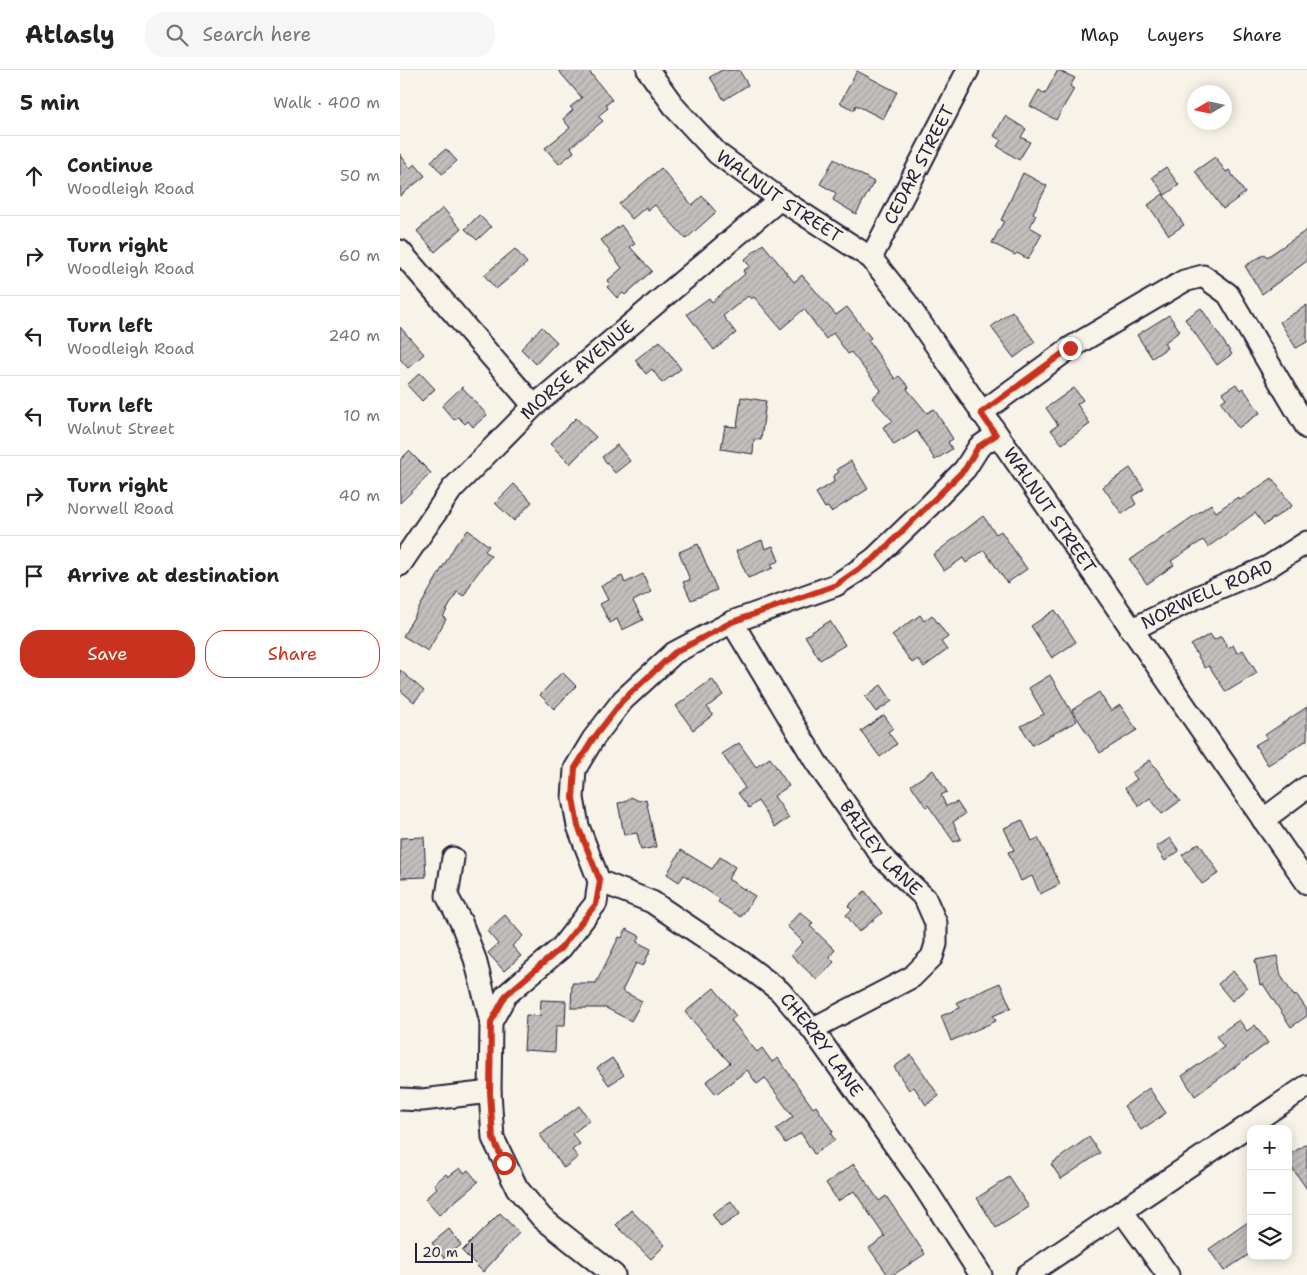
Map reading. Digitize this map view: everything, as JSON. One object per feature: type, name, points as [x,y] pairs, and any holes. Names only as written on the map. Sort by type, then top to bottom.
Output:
[{"type":"street","name":"WALNUT STREET","points":[[648,70],[676,109],[718,154],[780,200],[870,258],[906,302],[1307,883]]},
{"type":"street","name":"CEDAR STREET","points":[[870,258],[968,70]]},
{"type":"street","name":"MORSE AVENUE","points":[[400,565],[452,490],[534,406],[780,200]]},
{"type":"street","points":[[400,251],[534,406]]},
{"type":"street","points":[[981,413],[1070,348],[1184,281],[1203,276],[1228,294],[1307,428]]},
{"type":"street","points":[[491,1022],[506,995],[561,948],[596,904],[600,881],[578,826],[573,798],[575,768],[593,739],[623,700],[674,653],[732,622],[836,585],[856,572],[875,558],[929,506],[965,469],[978,447],[996,435]]},
{"type":"street","name":"NORWELL ROAD","points":[[1131,630],[1195,598],[1268,566],[1307,542]]},
{"type":"street","name":"BAILEY LANE","points":[[732,622],[816,762],[883,858],[925,898],[936,922],[936,944],[932,957],[912,977],[812,1030]]},
{"type":"street","points":[[1263,820],[1307,787]]},
{"type":"street","points":[[454,858],[447,896],[475,959],[491,1022],[490,1092],[493,1138],[517,1188],[542,1218],[614,1275]]},
{"type":"street","name":"CHERRY LANE","points":[[600,881],[652,902],[743,963],[780,991],[812,1030],[922,1182],[981,1275]]},
{"type":"street","points":[[1027,1275],[1307,1086]]},
{"type":"street","points":[[400,1099],[422,1100],[490,1092]]},
{"type":"street","points":[[1122,1211],[1168,1275]]},
{"type":"building","points":[[558,70],[588,70],[612,100],[606,105],[608,108],[598,116],[603,121],[571,147],[574,152],[559,164],[545,148],[570,128],[563,119],[573,110],[570,107],[582,98]]},
{"type":"building","points":[[722,70],[739,70],[748,85],[724,100],[710,77]]},
{"type":"building","points":[[1058,70],[1075,78],[1070,86],[1074,89],[1056,120],[1030,106],[1039,90],[1045,94]]},
{"type":"building","points":[[857,71],[897,92],[883,119],[856,105],[854,110],[840,103]]},
{"type":"building","points":[[1005,116],[1026,129],[1021,137],[1030,142],[1019,160],[997,146],[1001,140],[994,136]]},
{"type":"building","points":[[446,149],[457,161],[442,174],[431,161]]},
{"type":"building","points":[[400,154],[410,168],[415,164],[425,176],[400,196]]},
{"type":"building","points":[[1215,157],[1226,172],[1229,170],[1245,193],[1223,209],[1195,171]]},
{"type":"building","points":[[834,159],[874,182],[856,214],[833,200],[836,193],[820,184]]},
{"type":"building","points":[[1166,167],[1179,185],[1165,195],[1152,177]]},
{"type":"building","points":[[661,168],[692,205],[702,196],[716,212],[686,239],[655,205],[648,210],[646,207],[632,219],[619,204]]},
{"type":"building","points":[[1023,173],[1047,186],[1033,213],[1036,215],[1030,227],[1042,234],[1028,259],[1017,253],[1015,255],[992,243],[1004,221],[1001,220]]},
{"type":"building","points":[[1163,194],[1184,225],[1169,235],[1148,205]]},
{"type":"building","points":[[443,208],[461,229],[435,252],[417,231]]},
{"type":"building","points":[[479,215],[491,227],[477,240],[465,229]]},
{"type":"building","points":[[621,225],[635,244],[630,247],[652,271],[625,295],[623,293],[617,298],[607,287],[610,284],[607,281],[622,268],[601,240]]},
{"type":"building","points":[[1307,230],[1307,261],[1262,294],[1245,266],[1265,254],[1267,257]]},
{"type":"building","points":[[763,244],[794,282],[802,275],[836,315],[847,307],[871,338],[868,340],[895,379],[899,376],[927,413],[934,409],[953,439],[948,442],[952,449],[935,460],[917,431],[894,445],[883,427],[893,421],[872,398],[881,390],[851,352],[848,354],[833,333],[826,339],[804,309],[781,329],[754,297],[751,299],[748,296],[723,316],[736,333],[714,350],[687,314],[709,298],[712,302],[745,274],[743,271],[750,266],[744,260]]},
{"type":"building","points":[[515,249],[527,263],[496,289],[484,275]]},
{"type":"building","points":[[1307,305],[1307,342],[1296,348],[1280,322]]},
{"type":"building","points":[[1201,308],[1232,354],[1217,365],[1185,319]]},
{"type":"building","points":[[1012,311],[1035,342],[1014,358],[991,327]]},
{"type":"building","points":[[1169,315],[1180,331],[1164,343],[1167,348],[1152,358],[1137,335]]},
{"type":"building","points":[[400,327],[424,354],[408,368],[400,359]]},
{"type":"building","points":[[542,327],[557,342],[536,364],[521,349]]},
{"type":"building","points":[[660,341],[681,369],[662,383],[652,369],[646,374],[635,360]]},
{"type":"building","points":[[420,373],[435,389],[422,401],[407,385]]},
{"type":"building","points":[[1236,384],[1240,390],[1243,388],[1260,413],[1238,428],[1221,402],[1226,398],[1222,393]]},
{"type":"building","points":[[462,387],[487,415],[473,427],[468,421],[465,424],[458,417],[454,420],[442,406]]},
{"type":"building","points":[[1074,388],[1083,400],[1077,404],[1090,424],[1062,444],[1051,430],[1058,425],[1046,408]]},
{"type":"building","points":[[741,397],[766,401],[761,440],[754,439],[753,454],[721,449],[725,426],[737,427]]},
{"type":"building","points":[[576,418],[596,437],[570,464],[550,444]]},
{"type":"building","points":[[617,445],[630,461],[615,473],[602,457]]},
{"type":"building","points":[[409,451],[431,473],[400,503],[400,460]]},
{"type":"building","points":[[851,461],[868,489],[831,512],[828,507],[825,508],[816,493],[834,482],[833,476],[839,472],[837,469]]},
{"type":"building","points":[[1130,468],[1144,489],[1132,497],[1136,504],[1122,514],[1103,487]]},
{"type":"building","points":[[1272,478],[1292,506],[1264,525],[1255,513],[1208,547],[1203,540],[1171,561],[1174,565],[1147,584],[1130,560],[1211,504],[1216,512],[1238,497],[1240,500]]},
{"type":"building","points":[[514,484],[532,502],[514,521],[495,503]]},
{"type":"building","points":[[983,516],[996,534],[1001,531],[1027,569],[1007,583],[984,550],[966,563],[963,558],[944,571],[933,555]]},
{"type":"building","points":[[468,530],[489,546],[485,551],[491,556],[474,578],[464,596],[457,592],[443,617],[446,619],[428,651],[403,636],[456,544]]},
{"type":"building","points":[[762,540],[765,549],[773,546],[779,561],[771,564],[773,568],[748,578],[736,551]]},
{"type":"building","points":[[698,544],[717,590],[691,600],[683,582],[690,580],[679,552]]},
{"type":"building","points":[[643,574],[651,592],[633,601],[643,620],[622,630],[617,619],[610,623],[600,604],[608,600],[601,586],[622,576],[625,583]]},
{"type":"building","points":[[1055,610],[1076,642],[1052,658],[1031,626]]},
{"type":"building","points":[[920,615],[924,621],[932,615],[948,637],[941,642],[947,650],[924,667],[918,659],[912,663],[892,635]]},
{"type":"building","points":[[830,621],[845,645],[820,660],[805,636]]},
{"type":"building","points":[[1210,634],[1214,640],[1221,636],[1228,648],[1233,645],[1237,653],[1243,650],[1257,673],[1226,692],[1209,666],[1205,668],[1191,645]]},
{"type":"building","points":[[400,670],[424,691],[414,702],[400,690]]},
{"type":"building","points":[[562,672],[576,686],[554,709],[540,695]]},
{"type":"building","points":[[1050,675],[1077,721],[1032,745],[1021,726],[1044,714],[1029,688]]},
{"type":"building","points":[[712,679],[723,695],[707,707],[713,715],[693,730],[676,706]]},
{"type":"building","points":[[881,685],[892,701],[876,712],[865,697]]},
{"type":"building","points":[[1099,692],[1111,711],[1120,705],[1137,730],[1100,753],[1072,710]]},
{"type":"building","points":[[1307,707],[1307,740],[1268,765],[1255,745],[1267,738],[1265,735]]},
{"type":"building","points":[[884,715],[893,728],[888,732],[897,744],[880,757],[861,731]]},
{"type":"building","points":[[739,743],[756,767],[770,758],[789,786],[774,796],[789,818],[775,827],[758,801],[749,808],[738,793],[745,788],[722,754]]},
{"type":"building","points":[[1150,760],[1180,801],[1162,814],[1150,798],[1139,806],[1125,788],[1137,779],[1132,773]]},
{"type":"building","points":[[933,770],[947,792],[941,795],[946,806],[957,802],[965,814],[953,822],[961,839],[954,842],[928,805],[926,807],[911,785]]},
{"type":"building","points":[[631,797],[639,801],[646,799],[656,847],[641,850],[637,833],[624,835],[618,803],[625,802]]},
{"type":"building","points":[[1022,820],[1032,841],[1038,838],[1060,884],[1040,894],[1032,876],[1021,881],[1008,852],[1014,850],[1004,828]]},
{"type":"building","points":[[424,837],[426,877],[400,878],[400,838]]},
{"type":"building","points":[[1170,838],[1179,851],[1165,861],[1156,847]]},
{"type":"building","points":[[1199,843],[1219,873],[1202,884],[1182,855]]},
{"type":"building","points":[[681,850],[712,869],[720,857],[735,867],[728,879],[755,896],[741,917],[718,902],[720,899],[684,875],[679,882],[667,874]]},
{"type":"building","points":[[865,891],[882,913],[859,932],[846,915],[852,910],[848,906]]},
{"type":"building","points":[[800,912],[813,923],[810,926],[835,950],[829,957],[834,962],[817,980],[791,955],[803,942],[787,926]]},
{"type":"building","points":[[505,915],[523,936],[512,946],[521,956],[504,971],[488,953],[498,944],[487,931]]},
{"type":"building","points":[[626,929],[640,936],[637,942],[651,949],[643,966],[636,963],[622,991],[642,1001],[631,1021],[606,1008],[571,1008],[572,983],[596,983],[619,937],[622,938]]},
{"type":"building","points":[[1277,956],[1281,976],[1294,996],[1297,995],[1307,1010],[1307,1016],[1291,1027],[1263,984],[1260,985],[1255,960]]},
{"type":"building","points":[[1233,971],[1247,988],[1232,1001],[1218,984]]},
{"type":"building","points":[[1000,983],[1011,1008],[993,1016],[996,1021],[951,1041],[941,1016],[960,1008],[957,1002]]},
{"type":"building","points":[[714,988],[736,1016],[731,1020],[757,1052],[762,1048],[772,1062],[778,1058],[813,1108],[816,1106],[833,1132],[831,1134],[835,1140],[814,1154],[801,1133],[785,1143],[776,1129],[793,1117],[765,1078],[757,1084],[747,1070],[716,1094],[706,1082],[730,1063],[685,1012]]},
{"type":"building","points":[[541,1000],[566,1001],[565,1026],[556,1026],[555,1052],[524,1050],[526,1015],[540,1016]]},
{"type":"building","points":[[1239,1020],[1247,1031],[1255,1025],[1268,1043],[1195,1096],[1182,1076],[1224,1047],[1216,1036]]},
{"type":"building","points":[[911,1055],[939,1096],[926,1105],[914,1087],[909,1090],[894,1067]]},
{"type":"building","points":[[612,1058],[624,1075],[609,1085],[597,1068]]},
{"type":"building","points":[[1149,1088],[1166,1113],[1141,1130],[1124,1106]]},
{"type":"building","points":[[579,1106],[590,1120],[572,1134],[580,1144],[572,1150],[578,1157],[564,1168],[540,1135]]},
{"type":"building","points":[[1089,1137],[1100,1153],[1061,1179],[1051,1164]]},
{"type":"building","points":[[1307,1143],[1307,1189],[1292,1168],[1292,1153]]},
{"type":"building","points":[[854,1164],[879,1201],[886,1196],[925,1254],[893,1275],[888,1275],[869,1248],[885,1237],[854,1191],[838,1201],[826,1183]]},
{"type":"building","points":[[460,1168],[464,1173],[468,1170],[478,1182],[439,1215],[425,1199],[437,1188],[434,1184],[446,1174],[448,1177]]},
{"type":"building","points":[[1009,1177],[1029,1207],[996,1228],[977,1198]]},
{"type":"building","points":[[731,1201],[740,1214],[721,1227],[712,1214]]},
{"type":"building","points":[[631,1210],[665,1245],[651,1259],[616,1225]]},
{"type":"building","points":[[500,1213],[519,1233],[483,1272],[462,1251]]},
{"type":"building","points":[[1247,1223],[1247,1256],[1224,1271],[1209,1249]]},
{"type":"building","points":[[449,1229],[461,1245],[444,1258],[432,1243]]},
{"type":"route","points":[[504,1163],[493,1138],[490,1092],[491,1022],[506,995],[520,981],[561,948],[596,904],[600,881],[578,826],[573,798],[575,768],[593,739],[623,700],[674,653],[732,622],[836,585],[875,558],[965,469],[978,447],[996,435],[981,413],[1070,348]]}]
